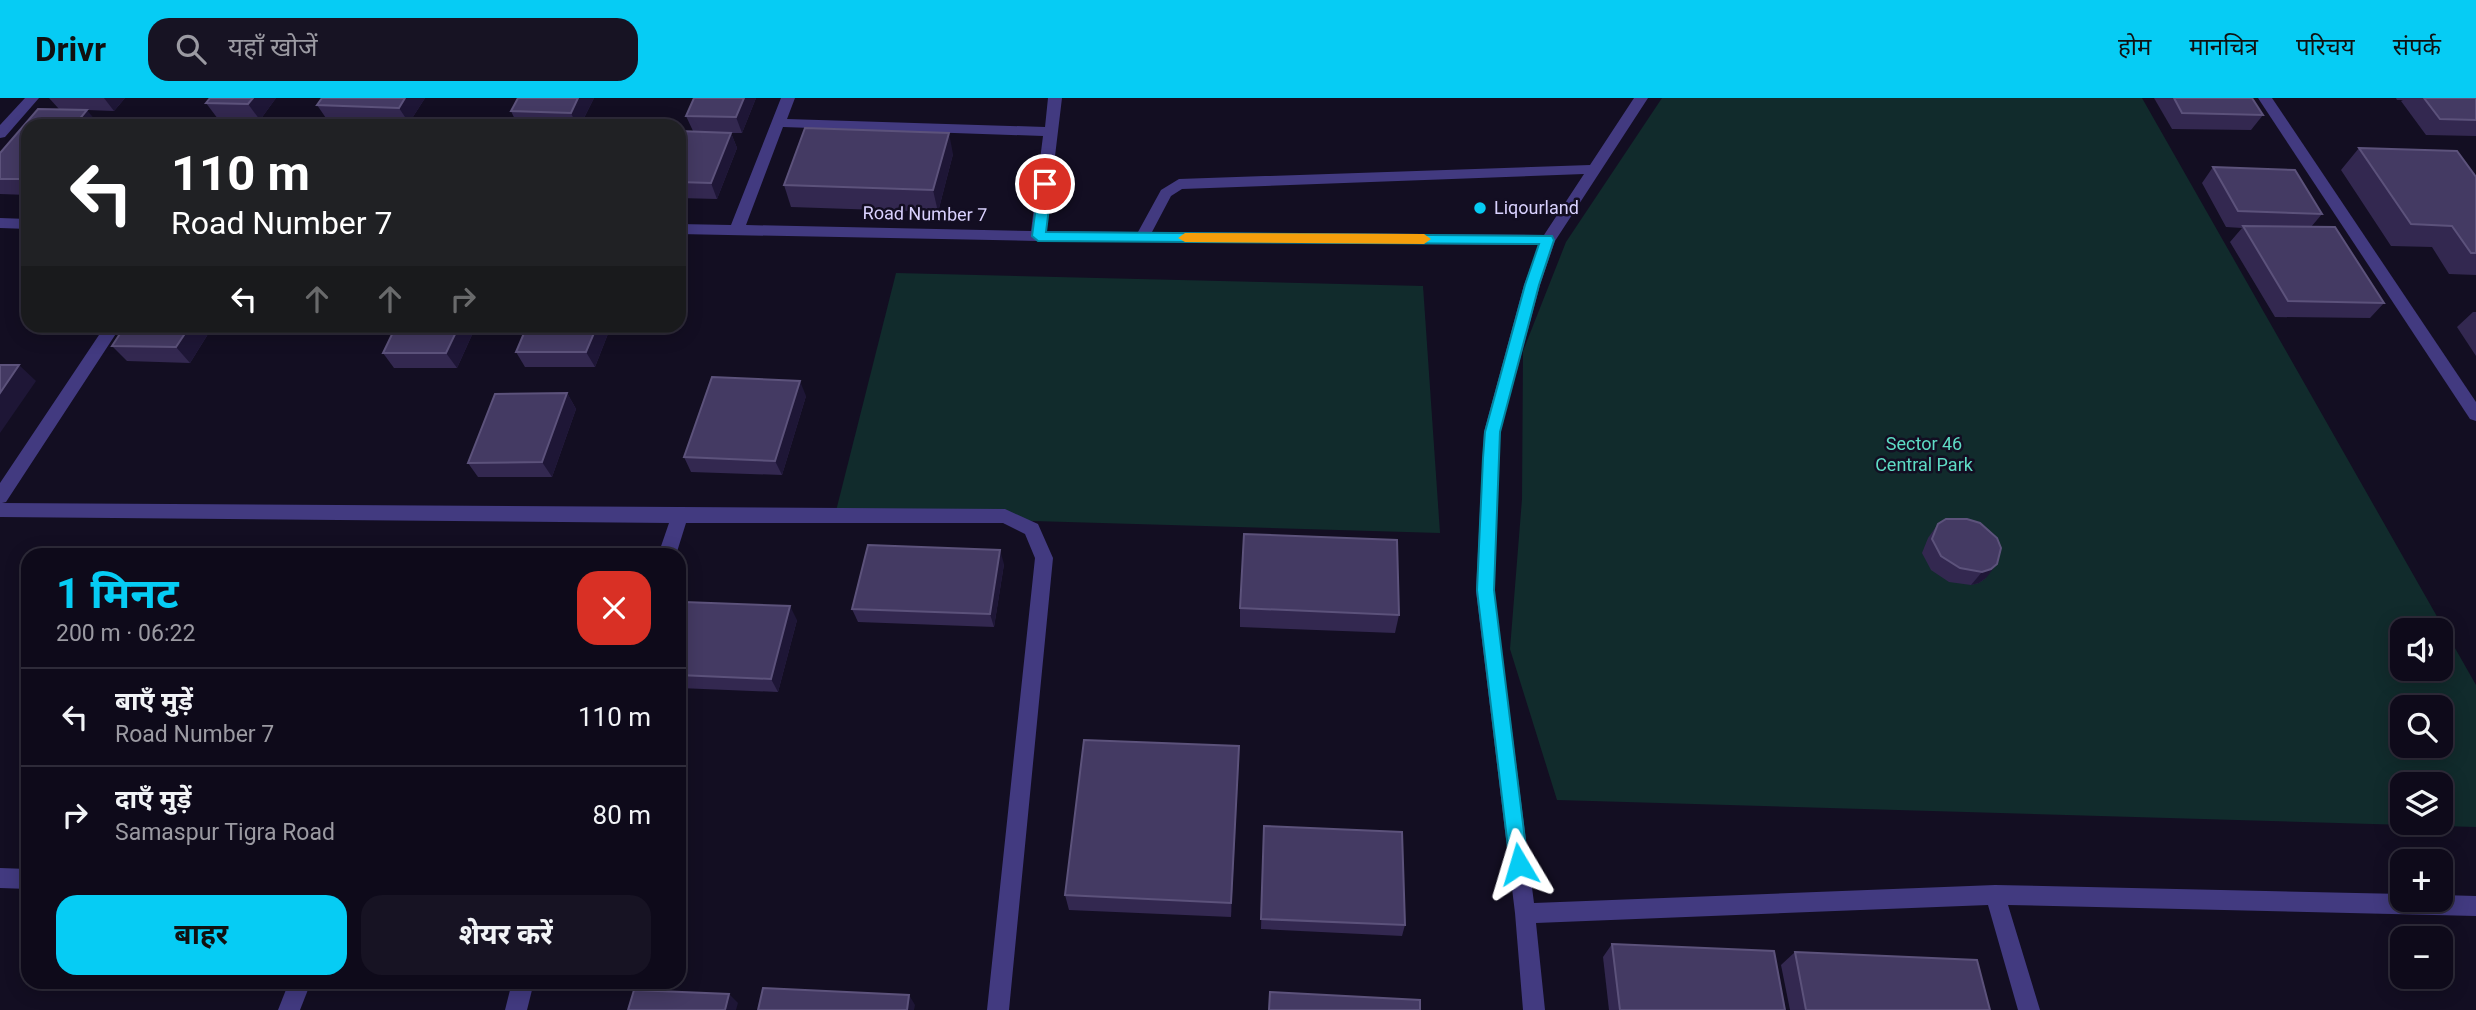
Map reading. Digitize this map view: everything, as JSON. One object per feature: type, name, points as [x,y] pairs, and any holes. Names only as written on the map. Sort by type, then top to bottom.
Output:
[{"type":"street","points":[[0,134],[32,98]]},
{"type":"street","points":[[737,229],[788,98]]},
{"type":"street","points":[[1038,236],[1055,98]]},
{"type":"street","points":[[1534,1010],[1525,913],[1485,590],[1492,432],[1532,285],[1548,240],[1641,98]]},
{"type":"street","points":[[2265,98],[2476,415]]},
{"type":"street","points":[[780,122],[1052,132]]},
{"type":"street","points":[[1142,237],[1166,192],[1179,184],[1593,169]]},
{"type":"street","points":[[0,223],[21,224]]},
{"type":"street","name":"Road Number 7","points":[[686,229],[1038,236],[1548,240]]},
{"type":"street","points":[[0,497],[108,333]]},
{"type":"street","points":[[0,510],[1004,516],[1032,529],[1044,558],[998,1010]]},
{"type":"street","points":[[669,548],[680,516]]},
{"type":"street","points":[[0,878],[21,879]]},
{"type":"street","points":[[1525,913],[1994,895],[2476,906]]},
{"type":"street","points":[[1994,895],[2029,1010]]},
{"type":"street","points":[[289,1010],[297,989]]},
{"type":"street","points":[[516,1010],[521,989]]},
{"type":"green space","name":"Sector 46 Central Park","points":[[1662,98],[2142,98],[2438,618],[2390,618],[2390,681],[2453,681],[2453,645],[2476,685],[2476,827],[2453,826],[2453,772],[2390,772],[2390,824],[1557,800],[1510,649],[1522,499],[1523,351],[1566,242]]},
{"type":"green space","points":[[896,273],[1423,286],[1440,533],[835,515]]},
{"type":"building","points":[[210,98],[253,98],[248,104],[206,103]]},
{"type":"building","points":[[322,98],[405,98],[399,108],[317,105]]},
{"type":"building","points":[[518,98],[578,98],[571,113],[511,111]]},
{"type":"building","points":[[694,98],[744,98],[736,117],[686,116]]},
{"type":"building","points":[[2174,98],[2252,98],[2263,115],[2182,113]]},
{"type":"building","points":[[2424,98],[2476,98],[2476,120],[2440,119]]},
{"type":"building","points":[[38,109],[87,110],[80,119],[29,119]]},
{"type":"building","points":[[805,128],[949,133],[933,190],[784,185]]},
{"type":"building","points":[[21,129],[21,179],[0,179],[0,153]]},
{"type":"building","points":[[686,131],[731,133],[711,183],[686,182]]},
{"type":"building","points":[[2359,148],[2457,151],[2476,177],[2476,253],[2471,253],[2452,226],[2411,224]]},
{"type":"building","points":[[2213,167],[2295,170],[2322,214],[2238,211]]},
{"type":"building","points":[[2243,226],[2335,227],[2384,303],[2288,301]]},
{"type":"building","points":[[120,333],[185,333],[176,347],[112,346]]},
{"type":"building","points":[[393,333],[456,333],[446,353],[383,353]]},
{"type":"building","points":[[524,333],[594,333],[586,352],[516,352]]},
{"type":"building","points":[[0,365],[19,365],[0,393]]},
{"type":"building","points":[[712,377],[800,381],[775,461],[684,457]]},
{"type":"building","points":[[567,393],[542,462],[468,463],[495,394]]},
{"type":"building","points":[[1946,519],[1967,519],[1980,523],[1997,538],[2001,548],[1997,564],[1982,572],[1960,568],[1941,556],[1932,539],[1938,524]]},
{"type":"building","points":[[1244,534],[1397,540],[1399,615],[1240,608]]},
{"type":"building","points":[[868,545],[1000,550],[990,614],[852,609]]},
{"type":"building","points":[[686,602],[790,606],[771,679],[686,675]]},
{"type":"building","points":[[1084,740],[1239,746],[1231,903],[1065,895]]},
{"type":"building","points":[[1264,826],[1402,832],[1405,925],[1261,919]]},
{"type":"building","points":[[1612,944],[1774,951],[1785,1010],[1620,1010]]},
{"type":"building","points":[[1795,952],[1977,960],[1990,1010],[1806,1010]]},
{"type":"building","points":[[763,988],[909,995],[907,1010],[758,1010]]},
{"type":"building","points":[[634,990],[729,994],[725,1010],[628,1010]]},
{"type":"building","points":[[1270,992],[1420,1000],[1420,1010],[1269,1010]]},
{"type":"slow traffic","points":[[1185,238],[1424,239]]},
{"type":"place","name":"Liqourland","points":[[1480,208]]},
{"type":"route","points":[[1045,184],[1038,236],[1548,240],[1532,285],[1492,432],[1485,590],[1519,864]]}]
